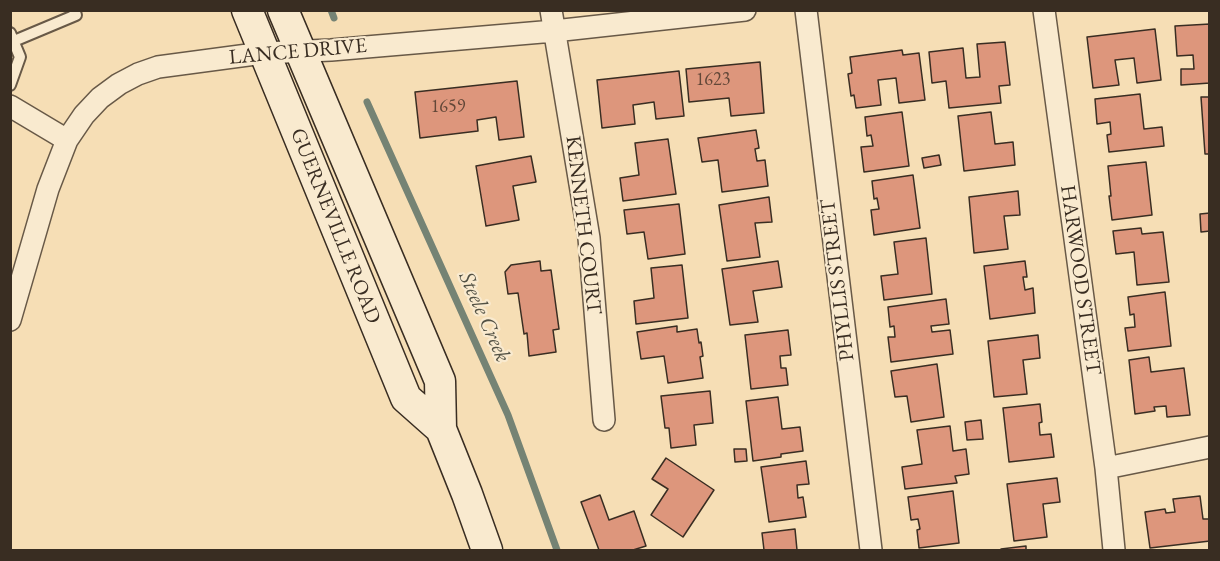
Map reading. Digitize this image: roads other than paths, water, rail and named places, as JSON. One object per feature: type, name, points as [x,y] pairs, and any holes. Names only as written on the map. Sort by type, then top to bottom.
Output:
[{"type":"main road","name":"GUERNEVILLE ROAD","points":[[247,10],[406,398],[441,429]]},
{"type":"main road","name":"GUERNEVILLE ROAD","points":[[283,10],[440,381],[441,429],[487,550]]},
{"type":"street","name":"LANCE DRIVE","points":[[10,320],[48,189],[67,140],[84,115],[100,98],[138,74],[158,66],[553,21],[745,10]]},
{"type":"street","name":"PHYLLIS STREET","points":[[806,10],[871,550]]},
{"type":"street","name":"HARWOOD STREET","points":[[1044,10],[1106,468],[1114,550]]},
{"type":"street","name":"KENNETH COURT","points":[[553,21],[589,238],[604,420]]},
{"type":"street","points":[[10,106],[67,140]]},
{"type":"street","points":[[1106,468],[1209,447]]},
{"type":"lane","points":[[10,85],[20,57],[12,37],[76,15],[74,10]]},
{"type":"waterway","name":"Steele Creek","points":[[331,10],[334,18]]},
{"type":"waterway","name":"Steele Creek","points":[[367,102],[508,415],[557,550]]}]
